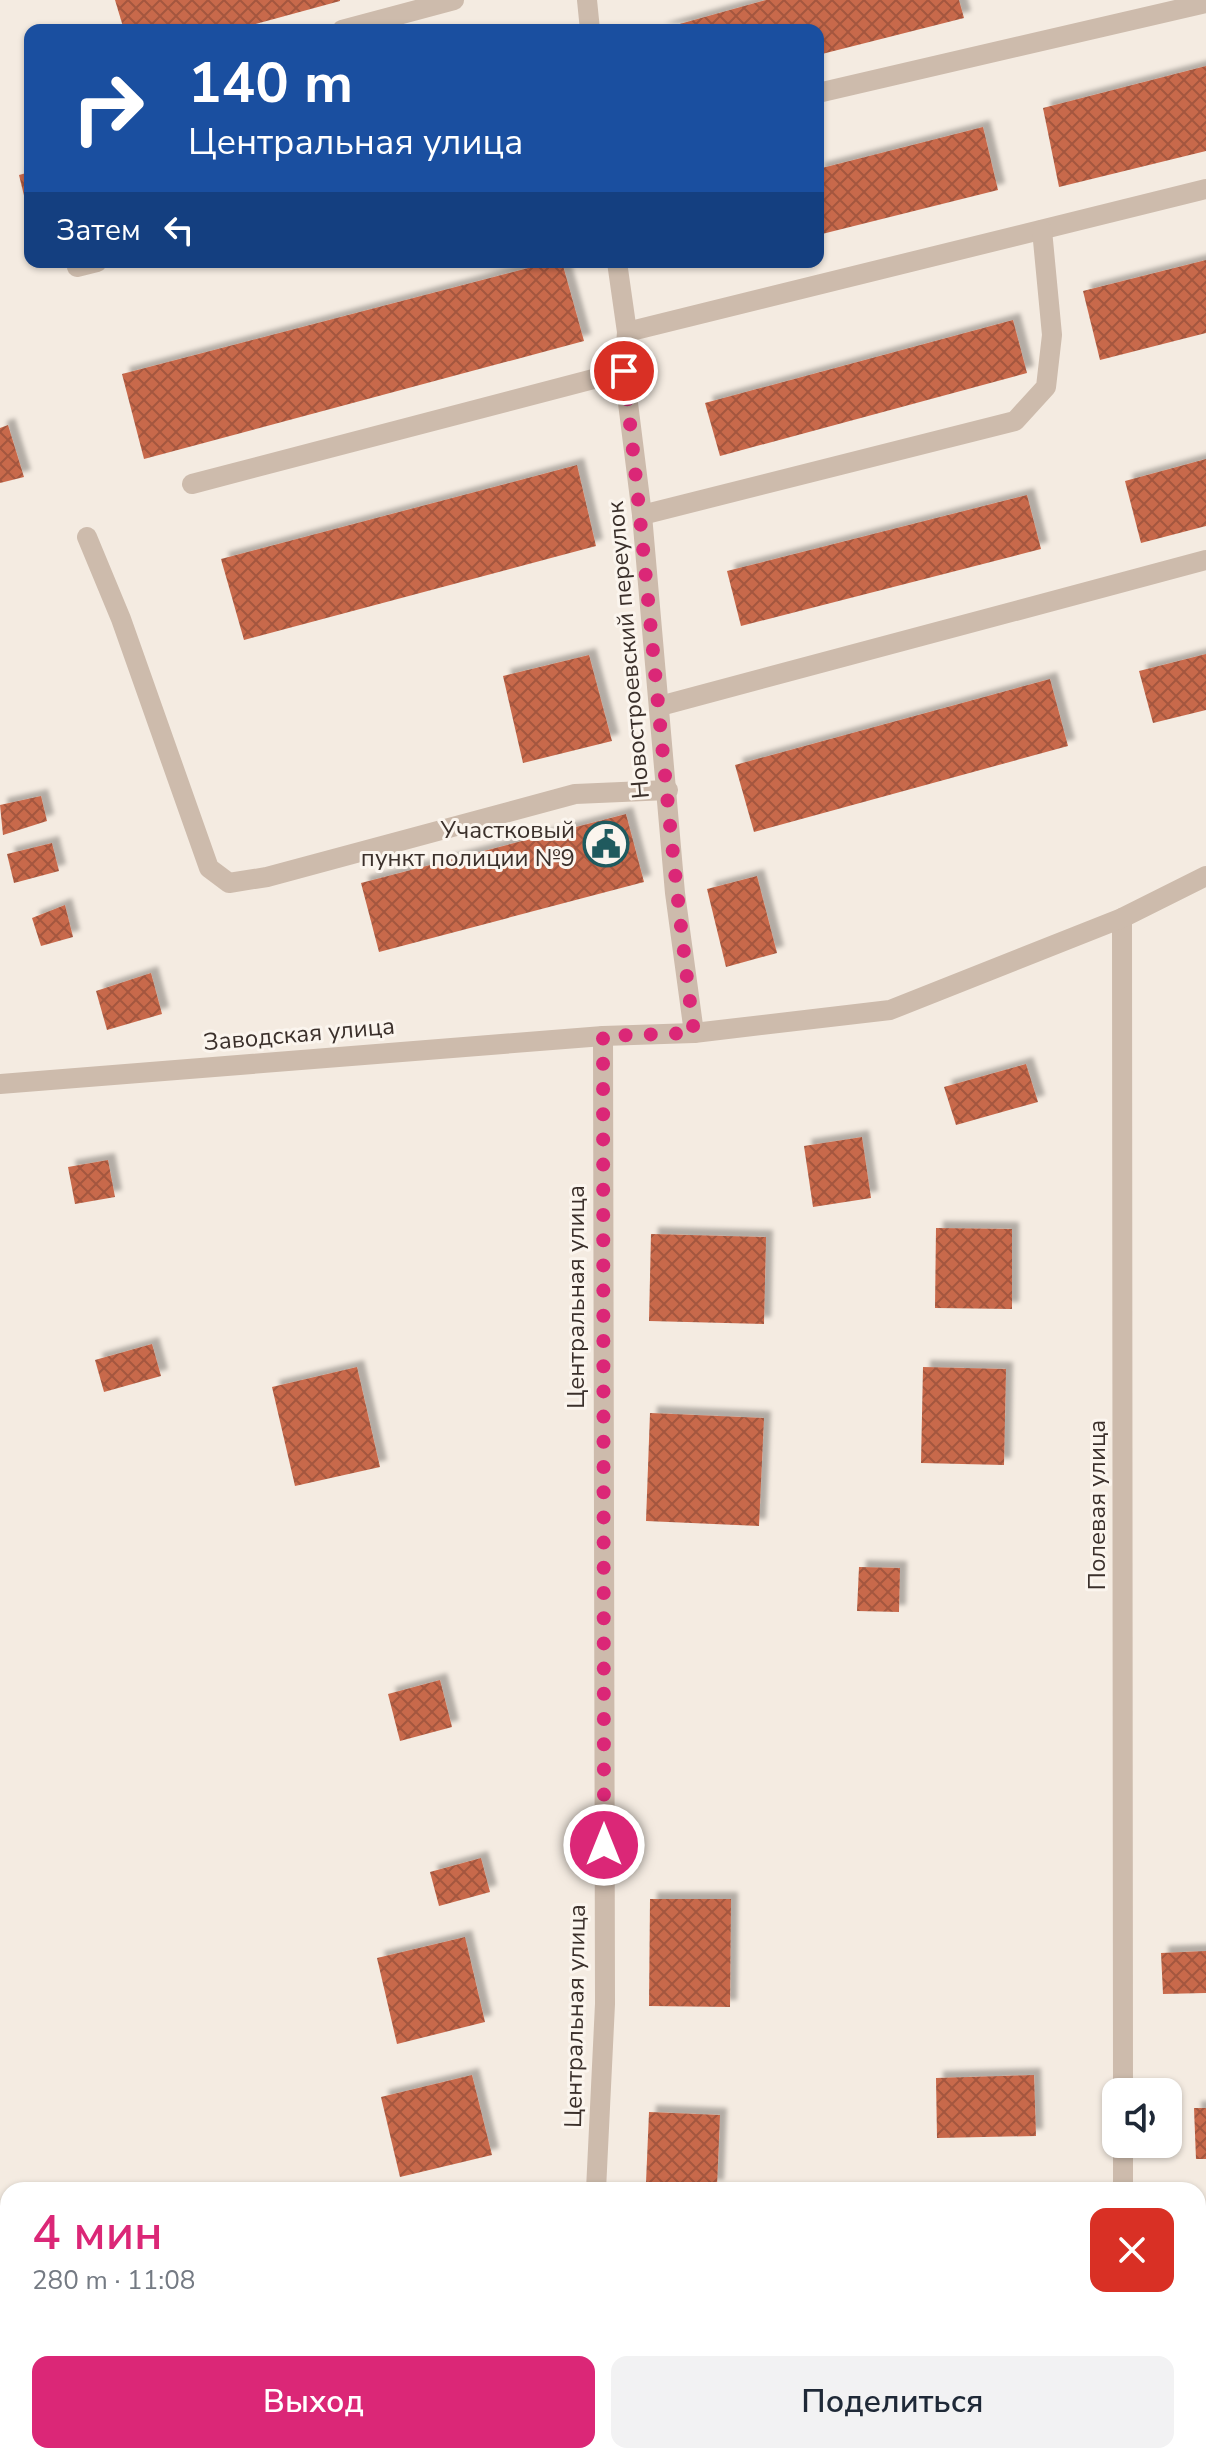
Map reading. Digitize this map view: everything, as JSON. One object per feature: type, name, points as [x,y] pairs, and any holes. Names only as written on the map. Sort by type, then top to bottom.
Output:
[{"type":"street","points":[[364,24],[454,0]]},
{"type":"street","points":[[587,0],[589,24]]},
{"type":"street","points":[[824,92],[1206,3]]},
{"type":"street","points":[[627,332],[1206,189]]},
{"type":"street","points":[[642,515],[1015,421],[1046,387],[1052,335],[1042,230]]},
{"type":"street","name":"Новостроевский переулок","points":[[618,268],[627,332],[624,371],[642,515],[675,893],[694,1033]]},
{"type":"street","points":[[192,484],[624,371]]},
{"type":"street","points":[[87,537],[121,619],[209,868],[229,883],[267,877],[575,794],[668,790]]},
{"type":"street","points":[[660,706],[1206,560]]},
{"type":"street","points":[[603,1036],[694,1033],[890,1010],[1122,918],[1206,876]]},
{"type":"street","name":"Полевая улица","points":[[1122,918],[1123,2078]]},
{"type":"street","name":"Заводская улица","points":[[0,1084],[603,1036]]},
{"type":"street","name":"Центральная улица","points":[[596,2182],[605,2004],[603,1036]]},
{"type":"street","points":[[1123,2158],[1123,2182]]},
{"type":"building","points":[[115,0],[340,0],[256,24],[122,24]]},
{"type":"building","points":[[766,0],[959,0],[964,18],[824,53],[824,24],[680,24]]},
{"type":"building","points":[[1206,66],[1206,151],[1059,187],[1043,108]]},
{"type":"building","points":[[983,127],[998,190],[824,234],[824,167]]},
{"type":"building","points":[[24,174],[24,196],[19,175]]},
{"type":"building","points":[[1206,260],[1206,333],[1100,360],[1083,291]]},
{"type":"building","points":[[528,268],[564,268],[584,341],[144,459],[122,374]]},
{"type":"building","points":[[1013,320],[1027,373],[720,456],[705,403]]},
{"type":"building","points":[[8,425],[24,477],[0,483],[0,428]]},
{"type":"building","points":[[1206,459],[1206,526],[1141,543],[1125,481]]},
{"type":"building","points":[[577,465],[596,546],[244,640],[221,559]]},
{"type":"building","points":[[1027,495],[1041,549],[741,626],[727,571]]},
{"type":"building","points":[[1206,654],[1206,710],[1153,723],[1139,671]]},
{"type":"building","points":[[589,655],[612,741],[523,763],[503,676]]},
{"type":"building","points":[[1050,679],[1068,746],[754,832],[735,765]]},
{"type":"building","points":[[41,796],[47,821],[3,835],[0,805]]},
{"type":"building","points":[[626,814],[644,882],[379,952],[361,883]]},
{"type":"building","points":[[52,843],[59,871],[14,883],[7,854]]},
{"type":"building","points":[[757,876],[777,953],[726,967],[707,889]]},
{"type":"building","points":[[65,905],[73,937],[41,946],[32,918]]},
{"type":"building","points":[[151,973],[162,1014],[107,1030],[96,991]]},
{"type":"building","points":[[1026,1064],[1038,1102],[956,1125],[944,1087]]},
{"type":"building","points":[[862,1137],[871,1198],[813,1207],[804,1146]]},
{"type":"building","points":[[108,1160],[115,1197],[75,1204],[68,1167]]},
{"type":"building","points":[[936,1228],[1012,1229],[1012,1309],[935,1308]]},
{"type":"building","points":[[651,1234],[766,1237],[764,1324],[649,1321]]},
{"type":"building","points":[[152,1344],[161,1376],[104,1392],[95,1360]]},
{"type":"building","points":[[357,1367],[380,1467],[295,1486],[272,1387]]},
{"type":"building","points":[[923,1367],[1006,1369],[1004,1465],[921,1463]]},
{"type":"building","points":[[650,1413],[764,1418],[759,1526],[646,1521]]},
{"type":"building","points":[[859,1567],[900,1568],[899,1612],[857,1611]]},
{"type":"building","points":[[440,1680],[452,1727],[400,1741],[388,1694]]},
{"type":"building","points":[[481,1858],[490,1892],[439,1906],[430,1872]]},
{"type":"building","points":[[650,1899],[731,1899],[730,2007],[649,2006]]},
{"type":"building","points":[[465,1937],[485,2022],[397,2044],[377,1958]]},
{"type":"building","points":[[1206,1951],[1206,1993],[1163,1994],[1161,1953]]},
{"type":"building","points":[[472,2075],[492,2155],[400,2177],[381,2097]]},
{"type":"building","points":[[1034,2075],[1036,2136],[937,2138],[936,2078]]},
{"type":"building","points":[[1194,2108],[1206,2108],[1206,2159],[1196,2159]]},
{"type":"building","points":[[649,2112],[720,2115],[717,2182],[646,2182]]},
{"type":"place","name":"Участковый пункт полиции №9","points":[[606,844]]},
{"type":"route","points":[[604,1845],[603,1036],[694,1033],[675,893],[642,515],[624,371]]}]
